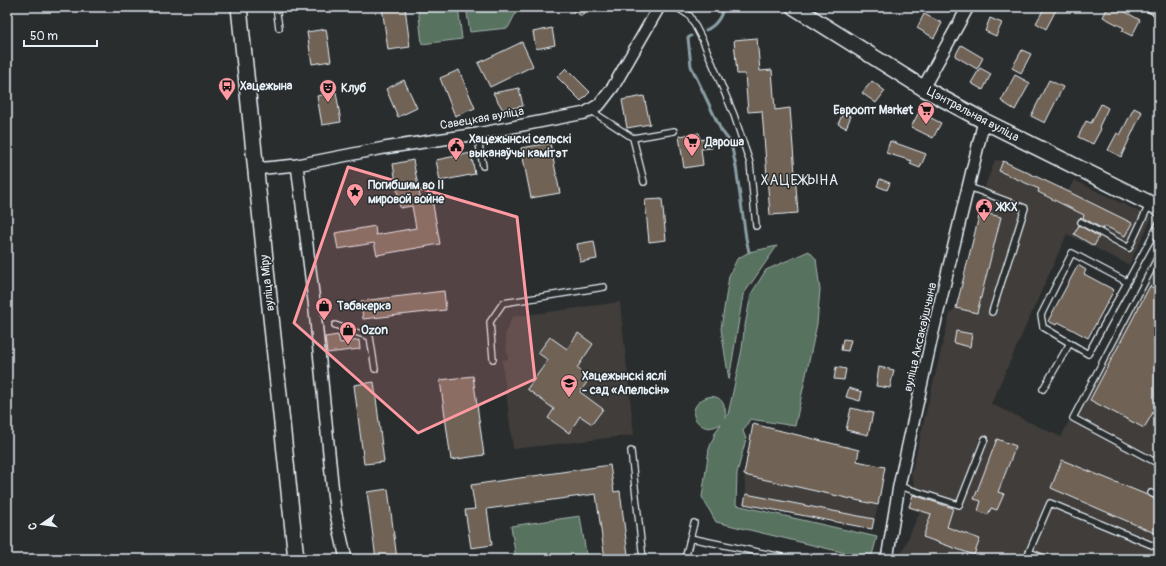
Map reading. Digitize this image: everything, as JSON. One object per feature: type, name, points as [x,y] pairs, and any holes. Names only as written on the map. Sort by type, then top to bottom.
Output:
[{"type":"main road","name":"вуліца Міру","points":[[239,7],[296,559]]},
{"type":"main road","name":"Цэнтральная вуліца","points":[[797,8],[923,88],[984,121],[1154,205]]},
{"type":"street","name":"Савецкая вуліца","points":[[255,169],[298,165],[384,148],[477,134],[585,113],[600,104],[613,87],[659,7]]},
{"type":"street","points":[[923,88],[968,7]]},
{"type":"street","points":[[1152,7],[1159,10]]},
{"type":"street","name":"вуліца Аксакаўшчына","points":[[887,559],[899,486],[933,332],[984,121]]},
{"type":"street","points":[[298,165],[314,301],[335,510],[346,559]]},
{"type":"lane","points":[[276,7],[279,28]]},
{"type":"lane","points":[[676,7],[690,16],[703,41],[734,115],[750,163],[756,226]]},
{"type":"lane","points":[[590,110],[633,138],[674,131]]},
{"type":"lane","points":[[477,134],[483,166]]},
{"type":"lane","points":[[633,138],[644,182]]},
{"type":"lane","points":[[969,186],[1025,208],[992,312]]},
{"type":"lane","points":[[1081,222],[1129,248],[1154,205]]},
{"type":"lane","points":[[1127,282],[1072,253],[1041,315],[1043,327],[1088,354],[1159,224]]},
{"type":"lane","points":[[1159,255],[1073,418],[1159,464]]},
{"type":"lane","points":[[493,359],[490,322],[503,303],[604,286]]},
{"type":"lane","points":[[335,325],[370,337],[375,369]]},
{"type":"lane","points":[[1043,389],[1070,343]]},
{"type":"lane","points":[[899,486],[959,505],[985,439]]},
{"type":"lane","points":[[631,451],[643,559]]},
{"type":"lane","points":[[1151,493],[1159,497]]},
{"type":"lane","points":[[1046,559],[1029,552],[1050,503],[1159,548]]},
{"type":"lane","points":[[685,559],[694,523]]},
{"type":"lane","points":[[690,538],[792,559]]},
{"type":"highlighted area","points":[[348,167],[517,217],[535,379],[418,433],[294,323]]},
{"type":"shaded area","points":[[995,160],[1003,161],[999,171],[1039,189],[1038,193],[1061,204],[1074,180],[1152,218],[1129,265],[1067,234],[991,404],[1061,437],[1159,242],[1159,559],[899,559],[920,511],[909,508],[915,486],[911,475],[950,313],[956,308],[980,212],[976,210]]},
{"type":"shaded area","name":"Хацежынскі яслі - сад «Апельсін»","points":[[620,302],[634,435],[513,449],[502,360],[508,359],[505,335],[512,317]]},
{"type":"shaded area","points":[[751,439],[885,467],[881,494],[872,529],[744,504],[746,494],[744,475]]},
{"type":"green space","points":[[418,7],[458,7],[462,39],[422,44]]},
{"type":"green space","points":[[466,7],[519,7],[508,28],[470,32]]},
{"type":"green space","points":[[777,246],[743,295],[729,380],[721,329],[729,276],[737,259],[749,252]]},
{"type":"green space","points":[[809,251],[816,259],[820,290],[817,324],[795,426],[750,419],[743,431],[746,439],[737,473],[736,505],[877,537],[871,559],[716,522],[702,497],[709,449],[716,431],[721,424],[709,428],[701,425],[695,418],[694,411],[696,405],[708,397],[715,397],[721,401],[725,410],[725,418],[728,414],[742,349],[751,294],[766,270]]},
{"type":"green space","points":[[580,516],[587,559],[516,559],[511,526]]},
{"type":"building","points":[[382,7],[405,7],[410,47],[388,50]]},
{"type":"building","points":[[566,7],[587,7],[582,16]]},
{"type":"building","points":[[1045,7],[1051,7],[1056,10],[1046,29],[1036,23]]},
{"type":"building","points":[[1108,7],[1123,7],[1122,10],[1140,20],[1132,36],[1122,31],[1124,28],[1103,17]]},
{"type":"building","points":[[924,14],[942,23],[934,38],[917,28]]},
{"type":"building","points":[[990,18],[1002,23],[996,36],[985,31]]},
{"type":"building","points":[[552,28],[555,45],[536,49],[533,32]]},
{"type":"building","points":[[326,29],[331,61],[312,64],[307,32]]},
{"type":"building","points":[[757,38],[760,71],[772,70],[775,110],[790,108],[798,213],[770,215],[762,111],[748,112],[745,74],[737,74],[734,40]]},
{"type":"building","points":[[522,42],[533,66],[490,87],[478,63]]},
{"type":"building","points":[[961,45],[983,58],[977,69],[955,56]]},
{"type":"building","points":[[1022,50],[1031,54],[1021,73],[1012,68]]},
{"type":"building","points":[[566,68],[590,92],[581,101],[557,77]]},
{"type":"building","points":[[980,68],[991,74],[983,90],[971,83]]},
{"type":"building","points":[[459,70],[475,108],[455,116],[440,78]]},
{"type":"building","points":[[1015,75],[1030,83],[1015,110],[1001,101]]},
{"type":"building","points":[[404,80],[417,108],[398,117],[386,89]]},
{"type":"building","points":[[1049,80],[1063,87],[1045,123],[1031,116]]},
{"type":"building","points":[[872,81],[885,91],[876,103],[862,93]]},
{"type":"building","points":[[519,88],[523,106],[503,110],[493,93]]},
{"type":"building","name":"Клуб","points":[[336,92],[341,122],[322,125],[317,96]]},
{"type":"building","points":[[644,96],[650,124],[627,128],[622,100]]},
{"type":"building","points":[[1101,104],[1108,108],[1099,127],[1101,129],[1093,144],[1078,137],[1086,121],[1091,123]]},
{"type":"building","points":[[1134,108],[1142,112],[1121,157],[1108,150],[1117,133],[1120,135]]},
{"type":"building","name":"Евроопт Market","points":[[919,112],[941,123],[933,138],[911,127]]},
{"type":"building","points":[[843,113],[851,116],[846,128],[838,124]]},
{"type":"building","name":"Дароша","points":[[699,133],[700,140],[710,138],[712,148],[701,149],[703,165],[684,168],[679,136]]},
{"type":"building","points":[[890,141],[926,154],[920,168],[910,164],[912,161],[886,153]]},
{"type":"building","points":[[550,143],[560,193],[531,198],[521,148]]},
{"type":"building","points":[[471,153],[475,174],[440,181],[436,160]]},
{"type":"building","points":[[413,160],[421,201],[432,199],[440,244],[377,255],[374,243],[338,249],[335,233],[375,226],[376,235],[416,228],[412,206],[400,208],[393,164]]},
{"type":"building","points":[[1003,161],[1132,223],[1125,236],[1105,226],[1103,229],[1083,218],[1084,215],[1038,192],[1039,189],[999,171]]},
{"type":"building","points":[[880,179],[890,183],[887,190],[877,186]]},
{"type":"building","points":[[662,199],[666,240],[649,242],[645,200]]},
{"type":"building","points":[[980,212],[1001,217],[977,313],[956,308]]},
{"type":"building","points":[[1079,225],[1099,237],[1094,246],[1074,234]]},
{"type":"building","points":[[594,241],[597,259],[580,262],[577,244]]},
{"type":"building","points":[[1078,265],[1086,270],[1084,274],[1114,290],[1088,338],[1058,322],[1056,325],[1048,321]]},
{"type":"building","points":[[1150,286],[1159,291],[1159,402],[1144,428],[1090,400]]},
{"type":"building","points":[[444,291],[446,310],[363,319],[361,301]]},
{"type":"building","points":[[956,331],[972,334],[970,347],[954,343]]},
{"type":"building","points":[[578,333],[593,344],[577,368],[590,378],[580,392],[603,409],[592,424],[580,416],[569,433],[548,418],[554,409],[527,389],[548,360],[538,353],[550,337],[567,349]]},
{"type":"building","points":[[338,335],[340,343],[359,340],[360,349],[327,353],[325,337]]},
{"type":"building","points":[[843,339],[851,340],[848,351],[841,350]]},
{"type":"building","points":[[836,367],[846,369],[844,380],[834,379]]},
{"type":"building","points":[[879,367],[894,370],[890,388],[876,386]]},
{"type":"building","points":[[473,376],[484,455],[451,460],[440,380]]},
{"type":"building","points":[[374,382],[384,462],[364,464],[354,385]]},
{"type":"building","points":[[849,388],[862,392],[860,401],[846,397]]},
{"type":"building","points":[[851,408],[873,413],[868,435],[846,430]]},
{"type":"building","points":[[753,424],[859,450],[857,461],[885,467],[878,505],[744,475]]},
{"type":"building","points":[[997,439],[1016,446],[998,492],[1004,494],[997,510],[991,508],[988,515],[978,511],[981,501],[974,499]]},
{"type":"building","points":[[1062,460],[1159,501],[1159,535],[1051,488]]},
{"type":"building","points":[[610,465],[614,492],[620,491],[628,555],[622,556],[622,559],[605,559],[596,494],[487,509],[492,545],[471,548],[465,510],[475,509],[471,485]]},
{"type":"building","points":[[388,489],[397,559],[376,559],[367,492]]},
{"type":"building","points":[[746,494],[874,519],[872,529],[744,504]]},
{"type":"building","points":[[913,495],[953,508],[947,527],[980,539],[974,555],[923,537],[931,514],[909,507]]},
{"type":"waterway","points":[[706,30],[718,21],[723,7]]},
{"type":"waterway","points":[[691,36],[688,38],[691,66],[721,130],[731,143],[749,252]]},
{"type":"place","name":"Хацежына","points":[[227,101]]},
{"type":"place","name":"Клуб","points":[[328,103]]},
{"type":"place","name":"Евроопт Market","points":[[926,125]]},
{"type":"place","name":"Дароша","points":[[692,157]]},
{"type":"place","name":"Хацежынскі сельскі выканаўчы камітэт","points":[[456,161]]},
{"type":"place","name":"Погибшим во II мировой войне","points":[[355,207]]},
{"type":"place","name":"ЖКХ","points":[[984,222]]},
{"type":"place","name":"Табакерка","points":[[324,321]]},
{"type":"place","name":"Ozon","points":[[348,345]]},
{"type":"place","name":"Хацежынскі яслі - сад «Апельсін»","points":[[569,398]]},
{"type":"district","name":"ХАЦЕЖЫНА","points":[[800,180]]}]
